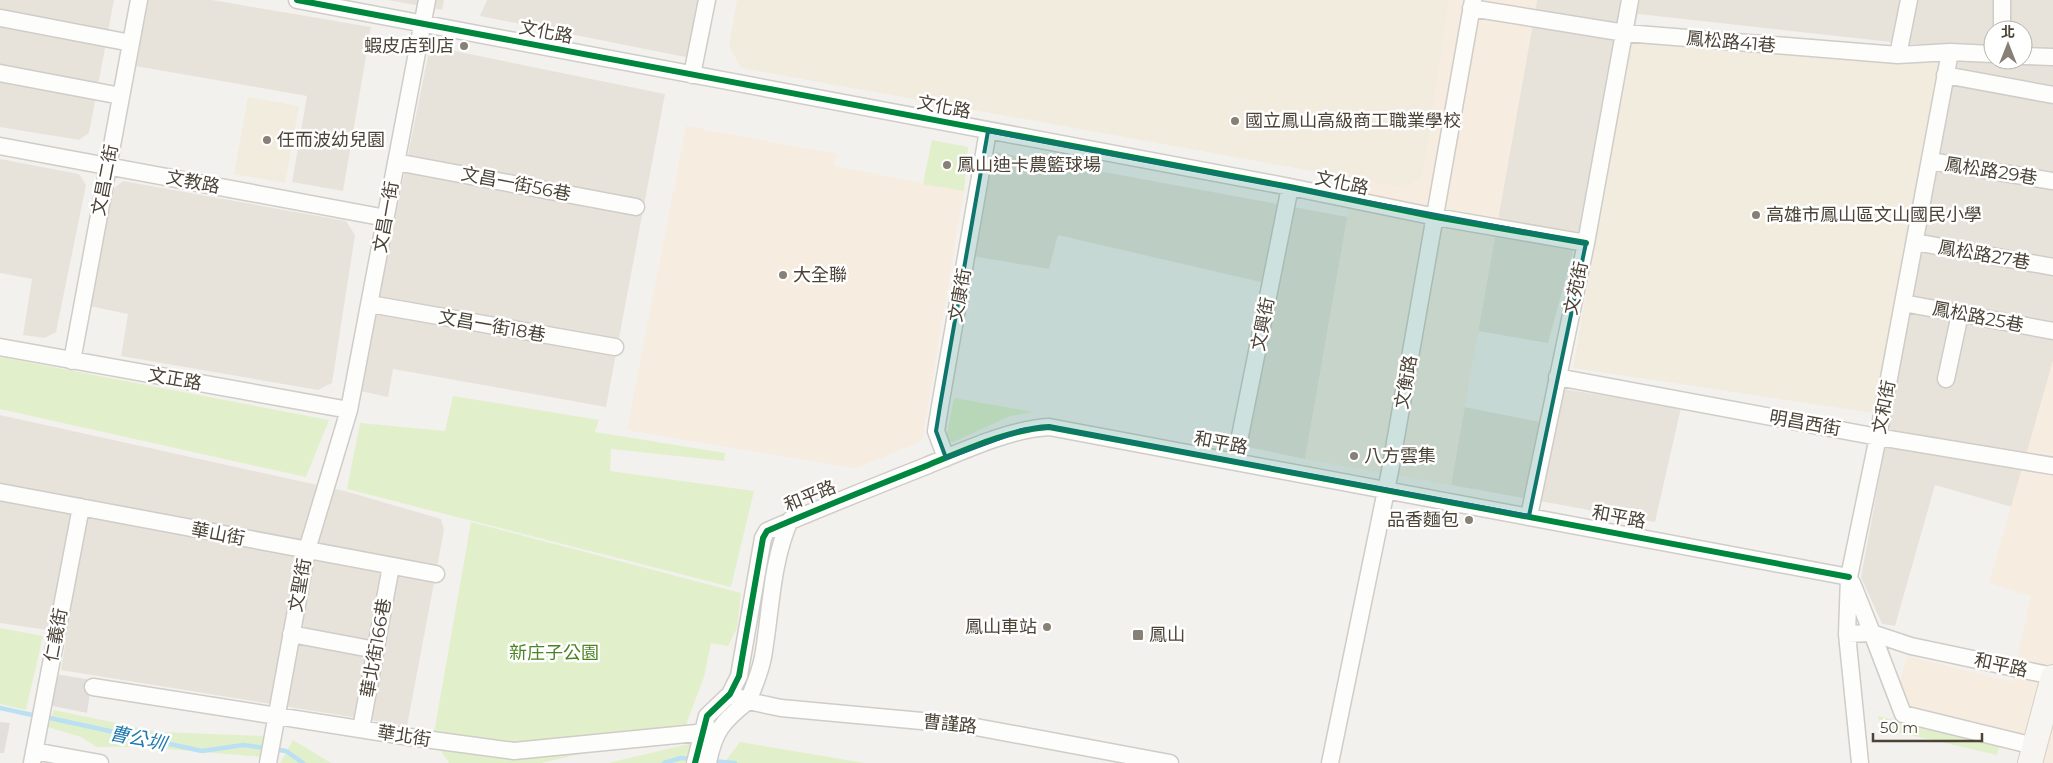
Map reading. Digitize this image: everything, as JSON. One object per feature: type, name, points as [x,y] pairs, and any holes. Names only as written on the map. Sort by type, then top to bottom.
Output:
[{"type":"street","name":"文昌二街","points":[[72,361],[139,0]]},
{"type":"street","name":"文化路","points":[[297,0],[1290,187],[1436,217],[1586,243]]},
{"type":"street","name":"文昌一街","points":[[349,410],[427,0]]},
{"type":"street","points":[[692,74],[707,0]]},
{"type":"street","name":"文苑街","points":[[1530,516],[1586,243],[1630,0]]},
{"type":"street","points":[[1898,55],[1909,0]]},
{"type":"street","points":[[2002,0],[2002,20]]},
{"type":"street","name":"鳳松路41巷","points":[[1472,4],[1625,33],[1898,55],[1950,52],[1983,54]]},
{"type":"street","name":"文衡路","points":[[1330,763],[1386,491],[1436,217],[1472,4]]},
{"type":"street","points":[[1,18],[131,43]]},
{"type":"street","name":"文和街","points":[[1860,763],[1847,634],[1849,577],[1878,437],[1950,52]]},
{"type":"street","points":[[2033,56],[2053,57]]},
{"type":"street","points":[[0,73],[121,96]]},
{"type":"street","points":[[1946,75],[2053,95]]},
{"type":"street","name":"文康街","points":[[946,458],[936,431],[988,131]]},
{"type":"street","name":"文教路","points":[[0,146],[386,218]]},
{"type":"street","name":"鳳松路29巷","points":[[1930,160],[2053,181]]},
{"type":"street","name":"文昌一街56巷","points":[[396,162],[636,207]]},
{"type":"street","name":"文興街","points":[[1235,461],[1290,187]]},
{"type":"street","name":"鳳松路27巷","points":[[1914,242],[2053,267]]},
{"type":"street","name":"鳳松路25巷","points":[[1903,303],[2053,331]]},
{"type":"street","name":"文昌一街18巷","points":[[370,304],[615,348]]},
{"type":"street","points":[[1946,379],[1960,314]]},
{"type":"street","name":"文正路","points":[[0,347],[349,410]]},
{"type":"street","name":"明昌西街","points":[[1557,377],[1878,437],[2053,466]]},
{"type":"street","name":"文聖街","points":[[270,754],[307,550],[349,410]]},
{"type":"street","name":"和平路","points":[[730,694],[739,676],[762,538],[768,530],[946,458],[1022,430],[1049,427],[1849,577]]},
{"type":"street","name":"華山街","points":[[0,492],[436,574]]},
{"type":"street","name":"仁義街","points":[[33,757],[81,506]]},
{"type":"street","name":"和平路","points":[[748,701],[763,658],[778,558],[782,538],[790,520]]},
{"type":"street","name":"華北街166巷","points":[[361,729],[391,566]]},
{"type":"street","points":[[1849,577],[1903,714],[2032,754],[2052,683]]},
{"type":"street","points":[[1847,634],[1872,633]]},
{"type":"street","name":"和平路","points":[[1872,633],[1911,646],[2052,683]]},
{"type":"street","points":[[291,634],[376,650]]},
{"type":"street","name":"華北街","points":[[93,687],[514,751],[708,736]]},
{"type":"street","points":[[708,763],[707,716],[730,694]]},
{"type":"street","name":"曹謹路","points":[[730,694],[748,701],[781,708],[964,725],[1170,763]]},
{"type":"street","points":[[695,763],[708,736],[725,719],[748,701]]},
{"type":"street","points":[[33,757],[100,763]]},
{"type":"highlighted area","points":[[988,131],[1586,243],[1529,516],[1049,427],[1022,430],[946,458],[936,431]]},
{"type":"shaded area","points":[[0,0],[114,0],[89,133],[79,140],[0,127]]},
{"type":"shaded area","points":[[146,0],[212,0],[371,27],[343,191],[292,182],[307,96],[135,66]]},
{"type":"shaded area","points":[[388,0],[444,0],[442,10]]},
{"type":"shaded area","points":[[487,0],[703,0],[690,58],[480,16]]},
{"type":"shaded area","name":"國立鳳山高級商工職業學校","points":[[737,0],[1449,0],[1423,175],[1406,188],[741,68],[729,46]]},
{"type":"shaded area","points":[[1449,0],[1537,0],[1451,485],[1305,459],[1354,178],[1406,188],[1423,175]]},
{"type":"shaded area","points":[[1537,0],[2053,0],[2053,361],[2012,507],[1935,485],[1895,626],[1882,624],[1861,577],[1960,45],[1908,44],[1638,14],[1548,343],[1478,331]]},
{"type":"shaded area","name":"高雄市鳳山區文山國民小學","points":[[1631,34],[1888,61],[1941,63],[1874,413],[1573,368]]},
{"type":"shaded area","points":[[430,46],[665,94],[606,407],[393,369],[388,397],[360,391]]},
{"type":"shaded area","name":"任而波幼兒園","points":[[248,97],[299,106],[285,183],[234,174]]},
{"type":"shaded area","name":"大全聯","points":[[686,126],[836,154],[834,166],[964,191],[922,441],[856,468],[627,430]]},
{"type":"shaded area","points":[[995,152],[1348,217],[1305,459],[1243,446],[1269,284],[1058,235],[1049,269],[972,256]]},
{"type":"shaded area","points":[[0,159],[79,174],[86,185],[56,332],[45,338],[23,335],[32,279],[0,273]]},
{"type":"shaded area","points":[[123,181],[346,221],[355,235],[332,383],[318,390],[121,356],[128,314],[89,306],[112,190]]},
{"type":"shaded area","points":[[2053,361],[2053,763],[2036,763],[2029,736],[1911,709],[1900,681],[1907,656],[2012,682],[2031,596],[1989,583]]},
{"type":"shaded area","points":[[1563,389],[1681,408],[1655,522],[1451,485],[1464,407],[1555,425]]},
{"type":"shaded area","points":[[0,415],[345,491],[441,519],[444,530],[407,726],[61,670],[67,633],[0,623]]},
{"type":"shaded area","points":[[49,673],[92,680],[87,713],[43,704]]},
{"type":"shaded area","points":[[0,722],[10,723],[4,753],[0,753]]},
{"type":"green space","name":"鳳山迪卡農籃球場","points":[[932,140],[968,147],[964,191],[923,184]]},
{"type":"green space","points":[[0,357],[329,420],[306,477],[0,409]]},
{"type":"green space","points":[[453,396],[599,420],[595,432],[725,453],[724,461],[611,449],[610,471],[754,491],[731,587],[347,489],[360,423],[445,431]]},
{"type":"green space","points":[[954,398],[1033,412],[1010,416],[953,442],[947,440],[947,434]]},
{"type":"green space","name":"新庄子公園","points":[[471,522],[741,593],[737,628],[728,646],[711,643],[704,677],[684,730],[541,763],[449,763],[433,739]]},
{"type":"green space","points":[[0,628],[43,636],[26,710],[0,704]]},
{"type":"green space","points":[[54,710],[159,732],[266,736],[262,757],[145,747],[97,747],[81,737],[48,727]]},
{"type":"green space","points":[[1878,716],[1999,747],[1997,755],[1880,728]]},
{"type":"green space","points":[[293,740],[331,763],[280,763]]},
{"type":"green space","points":[[697,742],[685,763],[608,763]]},
{"type":"green space","points":[[740,742],[865,763],[724,763]]},
{"type":"waterway","name":"曹公圳","points":[[0,708],[37,716]]},
{"type":"waterway","name":"曹公圳","points":[[45,717],[202,751],[243,745],[286,751],[303,763]]},
{"type":"waterway","name":"曹公圳","points":[[664,763],[681,758],[694,759]]},
{"type":"waterway","name":"曹公圳","points":[[712,761],[735,763]]},
{"type":"cycle path","points":[[297,0],[1290,187],[1436,217],[1586,243]]},
{"type":"cycle path","points":[[695,763],[707,716],[730,694],[739,676],[763,538],[767,531],[971,448],[1003,436],[1034,429],[1049,427],[1849,577]]},
{"type":"place","name":"蝦皮店到店","points":[[464,46]]},
{"type":"place","name":"國立鳳山高級商工職業學校","points":[[1235,121]]},
{"type":"place","name":"任而波幼兒園","points":[[267,140]]},
{"type":"place","name":"鳳山迪卡農籃球場","points":[[947,165]]},
{"type":"place","name":"高雄市鳳山區文山國民小學","points":[[1756,215]]},
{"type":"place","name":"大全聯","points":[[783,275]]},
{"type":"place","name":"八方雲集","points":[[1354,456]]},
{"type":"place","name":"品香麵包","points":[[1469,520]]},
{"type":"place","name":"鳳山車站","points":[[1047,627]]},
{"type":"place","name":"鳳山","points":[[1138,635]]}]
